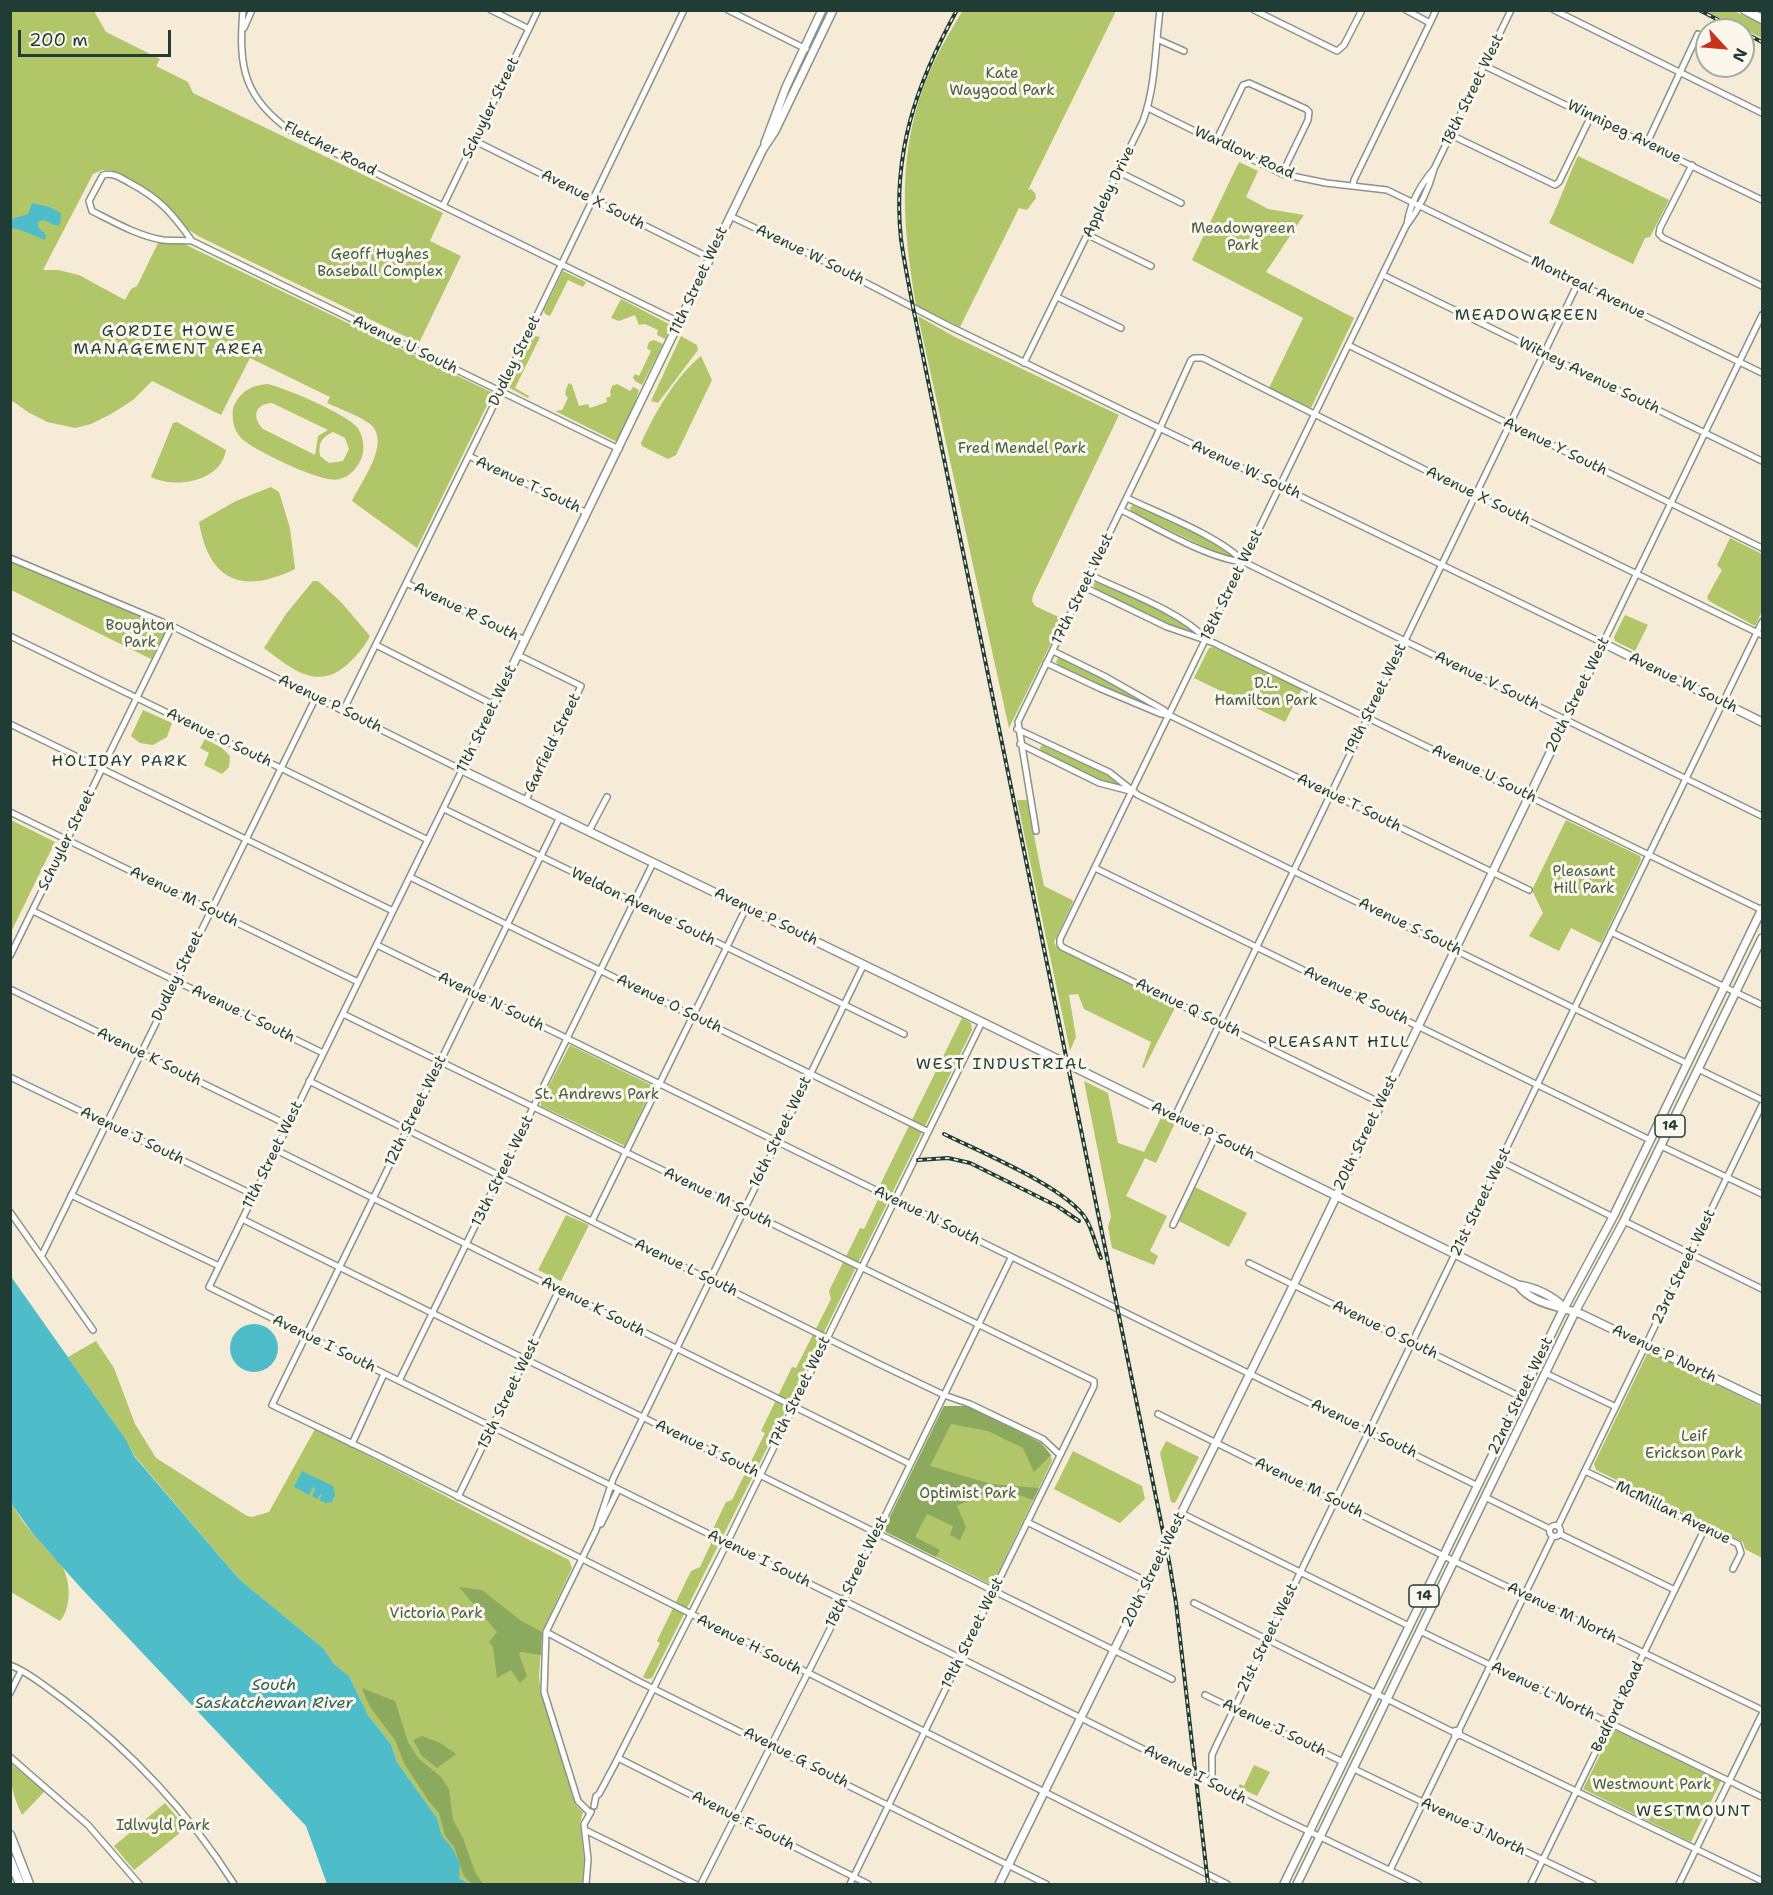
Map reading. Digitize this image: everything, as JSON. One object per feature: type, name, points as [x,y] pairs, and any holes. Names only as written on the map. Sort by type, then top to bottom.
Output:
[{"type":"highway","points":[[1745,10],[1762,19]]},
{"type":"highway","points":[[10,1835],[29,1884]]},
{"type":"highway","points":[[10,1860],[18,1884],[10,1883]]},
{"type":"main road","name":"11th Street West","points":[[763,149],[769,129],[822,10]]},
{"type":"main road","name":"11th Street West","points":[[462,770],[730,216],[763,149],[775,131],[833,10]]},
{"type":"main road","name":"Avenue W South","points":[[1603,643],[1762,723]]},
{"type":"main road","name":"20th Street West","points":[[999,1884],[1293,1286],[1603,643]]},
{"type":"main road","name":"Avenue P South","points":[[462,770],[864,964],[1455,1255],[1518,1285],[1528,1286],[1558,1301],[1564,1308]]},
{"type":"main road","name":"22nd Street West","points":[[1284,1884],[1564,1308],[1613,1217],[1762,910]]},
{"type":"main road","name":"22nd Street West","points":[[1298,1884],[1420,1631],[1456,1562],[1545,1373],[1624,1221],[1762,938]]},
{"type":"main road","name":"Avenue P North","points":[[1564,1308],[1762,1401]]},
{"type":"street","name":"Fletcher Road","points":[[243,10],[244,67],[249,86],[260,104],[274,119],[292,132],[443,206]]},
{"type":"street","name":"Fletcher Road","points":[[243,30],[252,10]]},
{"type":"street","points":[[491,10],[529,29]]},
{"type":"street","name":"Schuyler Street","points":[[443,206],[538,10]]},
{"type":"street","name":"Dudley Street","points":[[343,711],[684,10]]},
{"type":"street","points":[[728,10],[813,52]]},
{"type":"street","name":"Appleby Drive","points":[[1024,363],[1119,172],[1148,108],[1155,75],[1160,10]]},
{"type":"street","points":[[1254,10],[1337,51],[1344,45],[1362,10]]},
{"type":"street","points":[[1406,10],[1430,23]]},
{"type":"street","points":[[1353,186],[1436,10]]},
{"type":"street","name":"18th Street West","points":[[1060,944],[1060,939],[1416,204],[1431,182],[1434,169],[1511,10]]},
{"type":"street","points":[[1554,10],[1762,112]]},
{"type":"street","points":[[1157,39],[1184,51]]},
{"type":"street","points":[[1647,143],[1695,41]]},
{"type":"street","name":"Winnipeg Avenue","points":[[1485,66],[1762,200]]},
{"type":"street","points":[[1216,141],[1244,85],[1249,82],[1305,109],[1309,112],[1308,120],[1282,174]]},
{"type":"street","name":"Wardlow Road","points":[[1148,108],[1282,174],[1326,183],[1387,190],[1416,204]]},
{"type":"street","points":[[1451,135],[1555,185],[1559,182],[1591,116]]},
{"type":"street","name":"Avenue X South","points":[[475,141],[710,258]]},
{"type":"street","points":[[1692,165],[1659,234],[1662,238],[1762,286]]},
{"type":"street","points":[[1119,172],[1181,203]]},
{"type":"street","name":"Avenue U South","points":[[192,241],[169,211],[149,193],[110,173],[103,175],[98,182],[89,201],[92,211],[125,227],[162,240],[192,241],[619,449]]},
{"type":"street","name":"Montreal Avenue","points":[[1416,204],[1762,373]]},
{"type":"street","points":[[443,206],[679,322]]},
{"type":"street","name":"Avenue W South","points":[[730,216],[820,259],[947,326],[1603,643]]},
{"type":"street","points":[[1088,234],[1151,266]]},
{"type":"street","name":"Witney Avenue South","points":[[1383,274],[1762,461]]},
{"type":"street","name":"19th Street West","points":[[1175,1116],[1578,283]]},
{"type":"street","points":[[1057,297],[1121,328]]},
{"type":"street","name":"20th Street West","points":[[1603,643],[1762,315]]},
{"type":"street","name":"Avenue Y South","points":[[1348,345],[1762,548]]},
{"type":"street","name":"Avenue X South","points":[[1194,358],[1203,358],[1475,495],[1760,633]]},
{"type":"street","name":"17th Street West","points":[[1017,729],[1018,722],[1046,663],[1127,498],[1191,360],[1194,358]]},
{"type":"street","name":"Avenue T South","points":[[469,456],[587,513]]},
{"type":"street","name":"Avenue V South","points":[[1127,498],[1217,542],[1237,554],[1244,562]]},
{"type":"street","name":"Avenue V South","points":[[1121,510],[1210,553],[1233,561],[1244,562],[1762,816]]},
{"type":"street","name":"Avenue P South","points":[[10,558],[172,626],[462,770]]},
{"type":"street","name":"Avenue U South","points":[[1090,574],[1174,615],[1200,632],[1206,639]]},
{"type":"street","name":"Avenue R South","points":[[406,583],[525,640]]},
{"type":"street","name":"Avenue U South","points":[[1084,587],[1167,627],[1206,639],[1762,910]]},
{"type":"street","name":"21st Street West","points":[[1212,1784],[1212,1755],[1234,1708],[1722,703],[1760,633],[1762,621]]},
{"type":"street","name":"Schuyler Street","points":[[10,956],[172,626]]},
{"type":"street","name":"Avenue O South","points":[[10,636],[428,840]]},
{"type":"street","points":[[376,645],[494,705]]},
{"type":"street","name":"Avenue T South","points":[[1053,651],[1104,675],[1169,715],[1529,890]]},
{"type":"street","name":"Avenue R South","points":[[518,655],[581,686]]},
{"type":"street","name":"Avenue T South","points":[[1046,663],[1099,688],[1161,714],[1169,715]]},
{"type":"street","name":"Garfield Street","points":[[526,800],[581,686]]},
{"type":"street","name":"Dudley Street","points":[[42,1255],[316,698]]},
{"type":"street","points":[[10,724],[393,911]]},
{"type":"street","points":[[1017,729],[1036,831]]},
{"type":"street","name":"Avenue S South","points":[[1017,729],[1109,772],[1132,791]]},
{"type":"street","points":[[1032,750],[1038,739]]},
{"type":"street","name":"Avenue S South","points":[[1020,744],[1100,783],[1132,791],[1688,1064]]},
{"type":"street","name":"11th Street West","points":[[209,1287],[462,770]]},
{"type":"street","points":[[589,831],[607,797]]},
{"type":"street","name":"Weldon Avenue South","points":[[444,808],[904,1034]]},
{"type":"street","name":"Avenue M South","points":[[10,812],[358,982]]},
{"type":"street","name":"12th Street West","points":[[272,1405],[560,817]]},
{"type":"street","name":"13th Street West","points":[[399,1381],[653,863]]},
{"type":"street","name":"Avenue R South","points":[[1095,868],[1650,1140]]},
{"type":"street","name":"Avenue O South","points":[[410,877],[927,1131]]},
{"type":"street","points":[[592,1221],[746,908]]},
{"type":"street","name":"Avenue L South","points":[[33,911],[323,1053]]},
{"type":"street","points":[[1611,932],[1762,1005]]},
{"type":"street","name":"Avenue Q South","points":[[1060,944],[1062,947],[1381,1103]]},
{"type":"street","name":"Avenue N South","points":[[377,945],[1011,1258],[1478,1485]]},
{"type":"street","name":"16th Street West","points":[[596,1530],[610,1485],[864,964]]},
{"type":"street","name":"Avenue K South","points":[[10,989],[288,1125]]},
{"type":"street","name":"Avenue M South","points":[[343,1014],[1094,1381]]},
{"type":"street","name":"17th Street West","points":[[585,1830],[584,1824],[727,1544],[826,1337],[982,1022]]},
{"type":"street","points":[[1698,1069],[1762,1100]]},
{"type":"street","name":"Avenue J South","points":[[10,1077],[254,1195]]},
{"type":"street","name":"Avenue L South","points":[[309,1081],[944,1395],[970,1404],[1043,1439],[1060,1455]]},
{"type":"street","name":"23rd Street West","points":[[1558,1526],[1762,1105]]},
{"type":"street","points":[[1173,1225],[1215,1137]]},
{"type":"street","points":[[1661,1146],[1762,1194]]},
{"type":"street","name":"Avenue K South","points":[[276,1150],[910,1464]]},
{"type":"street","points":[[1501,1161],[1613,1217]]},
{"type":"street","points":[[71,1195],[219,1266]]},
{"type":"street","points":[[10,1212],[93,1330]]},
{"type":"street","name":"Avenue J South","points":[[242,1219],[1172,1679]]},
{"type":"street","points":[[1624,1221],[1762,1289]]},
{"type":"street","name":"18th Street West","points":[[701,1884],[1011,1258]]},
{"type":"street","name":"Avenue O South","points":[[1249,1263],[1521,1396]]},
{"type":"street","name":"Avenue I South","points":[[209,1287],[1418,1884]]},
{"type":"street","name":"15th Street West","points":[[458,1497],[560,1290]]},
{"type":"street","points":[[1545,1373],[1616,1407]]},
{"type":"street","points":[[352,1444],[384,1374]]},
{"type":"street","name":"19th Street West","points":[[850,1884],[962,1659],[1094,1386],[1094,1381]]},
{"type":"street","name":"Avenue H South","points":[[272,1405],[1227,1884]]},
{"type":"street","name":"Avenue M South","points":[[1158,1414],[1456,1562]]},
{"type":"street","name":"McMillan Avenue","points":[[1585,1471],[1738,1544],[1741,1553],[1733,1569]]},
{"type":"street","name":"16th Street West","points":[[546,1632],[618,1490]]},
{"type":"street","points":[[1390,1870],[1553,1536],[1550,1529],[1485,1497]]},
{"type":"street","points":[[1181,1514],[1410,1626]]},
{"type":"street","points":[[1027,1522],[1148,1582]]},
{"type":"street","points":[[1550,1529],[1558,1526],[1561,1529],[1560,1534]]},
{"type":"street","name":"Bedford Road","points":[[1531,1884],[1705,1528]]},
{"type":"street","points":[[1553,1536],[1560,1534]]},
{"type":"street","points":[[1560,1534],[1675,1590]]},
{"type":"street","name":"Avenue M North","points":[[1456,1562],[1762,1712]]},
{"type":"street","points":[[1194,1603],[1762,1881]]},
{"type":"street","name":"Avenue L North","points":[[1420,1631],[1762,1797]]},
{"type":"street","points":[[546,1632],[544,1692],[578,1801],[590,1813]]},
{"type":"street","name":"Avenue G South","points":[[546,1632],[653,1688],[1046,1884]]},
{"type":"street","points":[[10,1665],[46,1687],[85,1717],[140,1767],[192,1825],[234,1884]]},
{"type":"street","points":[[10,1693],[21,1671]]},
{"type":"street","name":"Avenue J South","points":[[1205,1695],[1343,1762]]},
{"type":"street","points":[[1679,1884],[1762,1712]]},
{"type":"street","points":[[10,1757],[88,1825],[139,1884]]},
{"type":"street","name":"Avenue F South","points":[[618,1758],[868,1884]]},
{"type":"street","name":"Avenue J North","points":[[1354,1768],[1593,1884]]},
{"type":"street","points":[[585,1830],[588,1859],[586,1884]]},
{"type":"street","points":[[585,1830],[694,1884]]},
{"type":"green space","name":"Kate Waygood Park","points":[[963,10],[1116,11],[1028,190],[1031,189],[1035,193],[1036,198],[1027,210],[1019,208],[960,327],[916,305],[905,215],[905,186],[907,158],[919,100],[937,55]]},
{"type":"green space","name":"Geoff Hughes Baseball Complex","points":[[10,11],[94,11],[106,32],[160,59],[156,66],[188,82],[193,93],[443,213],[430,241],[461,256],[419,343],[200,237],[184,227],[171,209],[155,194],[111,170],[102,170],[93,174],[43,270],[58,270],[79,275],[125,300],[131,289],[137,286],[159,241],[182,243],[493,393],[417,548],[352,501],[373,462],[376,451],[378,441],[376,432],[370,424],[327,403],[330,397],[250,358],[221,415],[152,381],[133,400],[111,414],[91,424],[75,428],[47,422],[11,400]]},
{"type":"green space","points":[[1705,11],[1734,11],[1749,18],[1720,18]]},
{"type":"green space","points":[[1755,21],[1762,24],[1762,38],[1755,35]]},
{"type":"green space","points":[[1578,156],[1669,200],[1650,237],[1645,238],[1633,264],[1549,223]]},
{"type":"green space","name":"Meadowgreen Park","points":[[1239,162],[1258,171],[1246,197],[1268,209],[1304,215],[1266,272],[1354,318],[1311,408],[1269,388],[1303,318],[1192,260]]},
{"type":"green space","points":[[563,271],[586,282],[583,287],[568,280],[550,316],[545,314],[544,310]]},
{"type":"green space","points":[[621,299],[671,325],[665,339],[657,335],[658,330],[645,324],[639,325],[635,315],[619,321],[611,318]]},
{"type":"green space","name":"Fred Mendel Park","points":[[918,316],[955,337],[1119,415],[1033,595],[1032,601],[1035,606],[1063,619],[1009,728]]},
{"type":"green space","points":[[681,336],[697,345],[698,350],[658,403],[651,401]]},
{"type":"green space","points":[[540,337],[515,388],[529,396],[528,398],[510,388],[509,383],[531,338]]},
{"type":"green space","points":[[654,340],[663,344],[642,385],[633,377],[635,374],[639,376],[651,351],[647,348],[649,342]]},
{"type":"green space","points":[[701,356],[712,380],[676,455],[668,459],[642,446],[641,443],[666,396]]},
{"type":"green space","points":[[569,383],[572,385],[579,406],[588,404],[590,408],[607,402],[606,398],[611,396],[612,386],[617,384],[630,391],[633,387],[639,390],[623,439],[615,441],[555,411],[562,410],[568,398],[565,393]]},
{"type":"green space","points":[[261,385],[275,386],[300,395],[341,415],[357,427],[362,437],[363,449],[362,457],[354,471],[340,479],[320,477],[274,458],[241,438],[234,424],[233,408],[242,394],[250,388]],"holes":[[[272,403],[328,430],[318,436],[315,455],[259,425],[256,416],[258,409]],[[333,432],[345,438],[349,449],[343,461],[329,463],[320,456],[320,448],[321,441]]]},
{"type":"green space","points":[[177,422],[226,450],[216,469],[206,476],[184,482],[161,481],[151,477],[173,423]]},
{"type":"green space","points":[[271,487],[279,492],[290,528],[295,569],[259,581],[244,581],[231,577],[220,570],[211,558],[199,522],[236,501]]},
{"type":"green space","points":[[1133,505],[1207,539],[1236,557],[1234,559],[1207,548],[1132,512],[1130,508]]},
{"type":"green space","points":[[1730,538],[1762,554],[1762,611],[1755,626],[1709,601],[1707,597],[1722,570],[1717,565]]},
{"type":"green space","name":"Boughton Park","points":[[10,562],[167,628],[151,659],[11,590]]},
{"type":"green space","points":[[313,581],[318,581],[341,602],[370,636],[350,662],[327,676],[316,677],[295,670],[264,648],[286,614]]},
{"type":"green space","points":[[1095,582],[1170,616],[1198,634],[1167,624],[1096,589],[1093,585]]},
{"type":"green space","points":[[1625,615],[1648,625],[1635,651],[1615,641],[1614,637]]},
{"type":"green space","name":"D.L. Hamilton Park","points":[[1213,647],[1302,689],[1285,722],[1194,678],[1209,648]]},
{"type":"green space","points":[[1058,658],[1104,678],[1161,712],[1059,666],[1056,662]]},
{"type":"green space","points":[[143,710],[172,723],[167,737],[153,745],[140,743],[131,736]]},
{"type":"green space","points":[[205,739],[222,748],[230,756],[229,767],[222,774],[204,765],[209,753],[200,748]]},
{"type":"green space","points":[[1042,745],[1105,774],[1121,786],[1101,781],[1041,752]]},
{"type":"green space","points":[[1017,800],[1027,800],[1044,886],[1073,902],[1054,942],[1056,946],[1176,1006],[1144,1068],[1142,1067],[1151,1042],[1084,1009],[1078,994],[1069,995],[1076,1037],[1070,1051]]},
{"type":"green space","points":[[11,820],[55,842],[11,932]]},
{"type":"green space","name":"Pleasant Hill Park","points":[[1566,820],[1640,856],[1641,860],[1601,943],[1571,928],[1559,951],[1529,936],[1543,913],[1532,890]]},
{"type":"green space","points":[[962,1018],[971,1023],[972,1030],[652,1678],[647,1679],[643,1677],[660,1643],[657,1641],[691,1571],[700,1567],[716,1533],[712,1531],[726,1502],[732,1500],[765,1433],[761,1431],[792,1367],[796,1368],[831,1299],[829,1291],[860,1228],[864,1229],[883,1189],[879,1187]]},
{"type":"green space","name":"St. Andrews Park","points":[[570,1045],[653,1086],[625,1146],[541,1106],[541,1101]]},
{"type":"green space","points":[[1084,1081],[1108,1093],[1118,1143],[1144,1152],[1162,1116],[1175,1123],[1156,1163],[1145,1158],[1126,1196],[1167,1216],[1150,1251],[1158,1256],[1154,1265],[1112,1248],[1108,1227],[1111,1217]]},
{"type":"green space","points":[[1195,1187],[1247,1213],[1229,1247],[1179,1221]]},
{"type":"green space","points":[[566,1215],[589,1225],[561,1281],[538,1270]]},
{"type":"green space","name":"Victoria Park","points":[[96,1341],[114,1368],[135,1424],[156,1458],[247,1516],[252,1517],[269,1512],[315,1429],[569,1560],[572,1568],[542,1632],[539,1677],[541,1693],[575,1804],[583,1812],[580,1823],[584,1860],[582,1884],[469,1884],[459,1878],[451,1846],[442,1837],[437,1818],[397,1762],[391,1744],[368,1715],[349,1676],[334,1664],[324,1649],[239,1579],[134,1455],[127,1441],[68,1357]]},
{"type":"green space","name":"Leif Erickson Park","points":[[1651,1352],[1762,1407],[1762,1558],[1745,1549],[1743,1542],[1596,1470],[1594,1464],[1647,1354]]},
{"type":"green space","name":"Optimist Park","points":[[944,1406],[969,1406],[1041,1443],[1051,1455],[1052,1461],[993,1583],[990,1584],[884,1529]]},
{"type":"green space","points":[[944,1406],[969,1406],[1041,1443],[1051,1455],[1034,1472],[1023,1448],[988,1431],[951,1424],[930,1466],[991,1484],[1039,1488],[1033,1500],[1005,1490],[987,1492],[957,1506],[966,1527],[960,1540],[950,1535],[953,1526],[927,1514],[915,1537],[940,1550],[936,1557],[884,1529]]},
{"type":"green space","points":[[1166,1441],[1199,1457],[1175,1503],[1171,1502],[1160,1453]]},
{"type":"green space","points":[[1073,1451],[1142,1486],[1145,1499],[1120,1523],[1054,1489]]},
{"type":"green space","points":[[10,1498],[21,1519],[66,1574],[68,1603],[60,1621],[11,1592]]},
{"type":"green space","points":[[459,1587],[482,1590],[520,1620],[542,1632],[541,1655],[521,1652],[519,1654],[527,1676],[520,1683],[511,1670],[497,1678],[493,1647],[489,1642],[497,1632]]},
{"type":"green space","points":[[362,1688],[395,1701],[408,1742],[418,1758],[441,1777],[449,1789],[453,1820],[463,1838],[475,1872],[483,1884],[472,1884],[464,1876],[454,1847],[445,1835],[439,1813],[404,1763],[395,1740],[370,1707]]},
{"type":"green space","name":"Westmount Park","points":[[1613,1729],[1721,1781],[1691,1842],[1583,1789]]},
{"type":"green space","points":[[422,1736],[440,1743],[456,1754],[437,1768],[422,1756],[413,1740]]},
{"type":"green space","points":[[10,1763],[45,1791],[22,1815],[13,1790]]},
{"type":"green space","points":[[1254,1765],[1270,1772],[1257,1796],[1238,1787],[1240,1784],[1244,1786]]},
{"type":"green space","name":"Idlwyld Park","points":[[165,1803],[186,1828],[134,1870],[114,1846]]},
{"type":"water","points":[[32,203],[61,213],[60,225],[44,220],[38,222],[38,227],[46,235],[45,240],[11,228],[11,219],[28,214]]},
{"type":"water","name":"South Saskatchewan River","points":[[10,1275],[127,1441],[134,1456],[239,1579],[324,1649],[334,1664],[349,1676],[368,1715],[391,1744],[397,1762],[437,1818],[442,1836],[451,1846],[460,1864],[459,1878],[469,1884],[327,1884],[306,1826],[81,1588],[33,1534],[13,1506],[11,1498]]},
{"type":"water","points":[[249,1324],[259,1324],[271,1331],[278,1343],[278,1353],[271,1365],[259,1372],[249,1372],[234,1361],[230,1353],[230,1343],[241,1328]]},
{"type":"water","points":[[302,1471],[333,1486],[335,1494],[332,1502],[326,1503],[319,1500],[321,1494],[317,1499],[312,1496],[315,1489],[313,1487],[309,1495],[294,1487]]},
{"type":"railway","points":[[957,10],[930,65],[910,120],[900,178],[901,239],[1169,1561],[1176,1603],[1208,1884]]},
{"type":"railway","points":[[1699,10],[1715,18]]},
{"type":"railway","points":[[1755,38],[1762,42]]},
{"type":"railway","points":[[944,1134],[1021,1171],[1076,1207],[1091,1228],[1101,1258]]},
{"type":"railway","points":[[918,1160],[948,1158],[970,1163],[1057,1206],[1079,1221]]},
{"type":"district","name":"MEADOWGREEN","points":[[1527,316]]},
{"type":"district","name":"GORDIE HOWE MANAGEMENT AREA","points":[[169,341]]},
{"type":"district","name":"HOLIDAY PARK","points":[[120,762]]},
{"type":"district","name":"PLEASANT HILL","points":[[1339,1043]]},
{"type":"district","name":"WEST INDUSTRIAL","points":[[1002,1065]]},
{"type":"district","name":"WESTMOUNT","points":[[1694,1812]]}]
